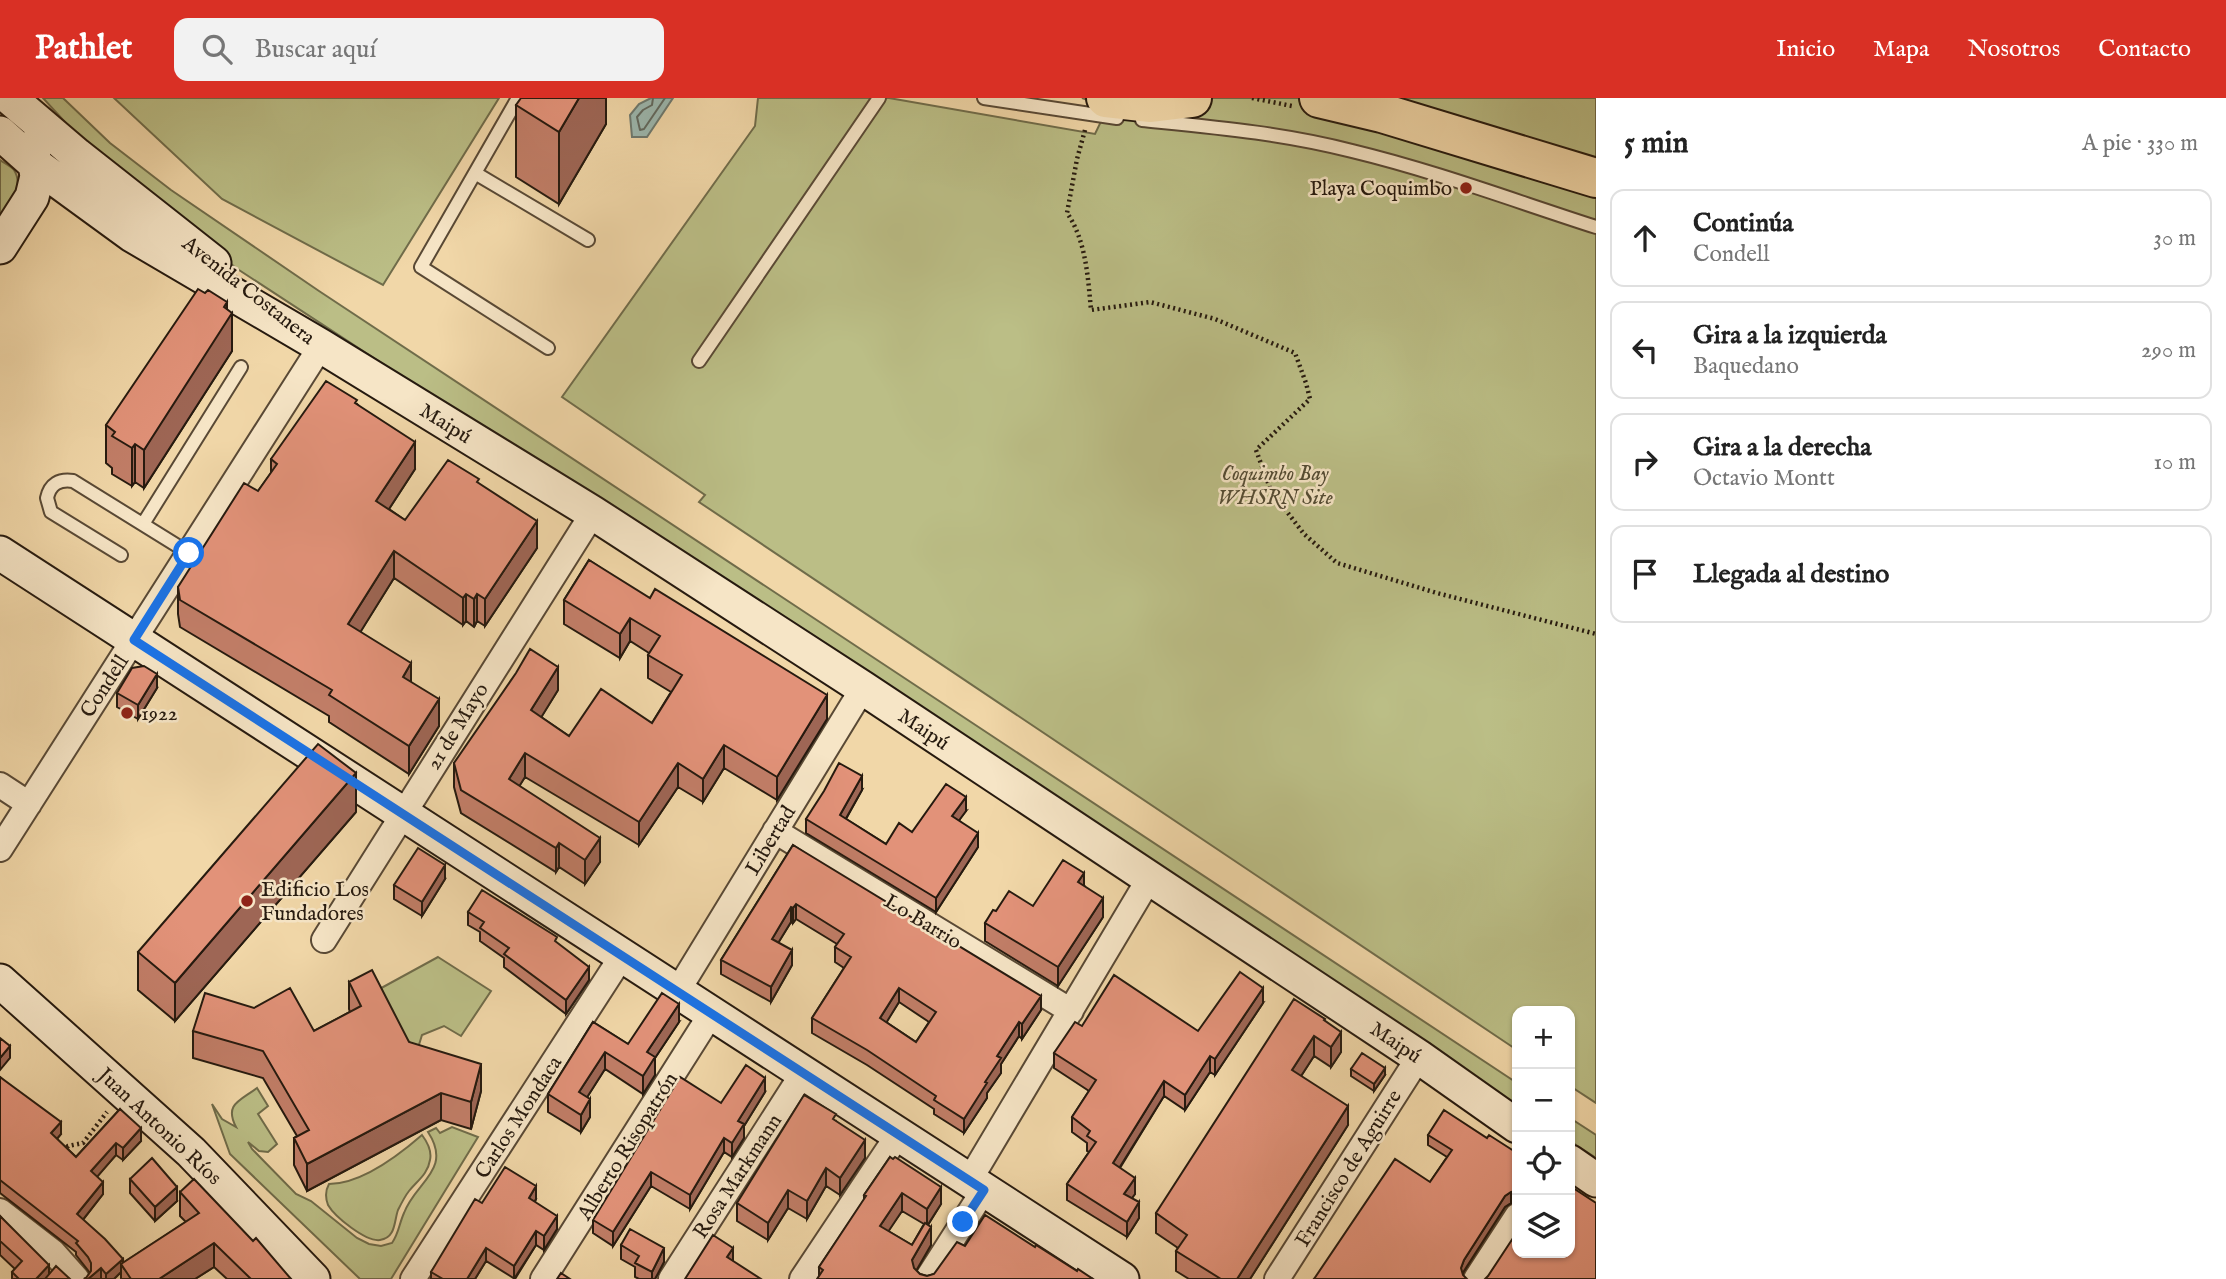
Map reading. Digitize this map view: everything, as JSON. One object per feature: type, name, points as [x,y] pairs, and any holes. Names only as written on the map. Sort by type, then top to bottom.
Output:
[{"type":"main road","points":[[1098,107],[1192,98]]},
{"type":"main road","points":[[1320,98],[1382,113],[1596,178]]},
{"type":"main road","points":[[0,247],[32,197],[37,176],[17,104]]},
{"type":"main road","name":"Avenida Costanera","points":[[17,104],[97,171],[321,346]]},
{"type":"main road","name":"Avenida Costanera","points":[[0,133],[36,165],[132,235],[321,346]]},
{"type":"main road","name":"Maipú","points":[[321,346],[593,513],[863,688],[1419,1057],[1512,1122]]},
{"type":"main road","points":[[0,553],[1122,1279]]},
{"type":"main road","name":"Juan Antonio Ríos","points":[[0,981],[191,1152],[313,1279]]},
{"type":"main road","points":[[1575,1165],[1596,1180]]},
{"type":"street","name":"Condell","points":[[0,849],[321,346]]},
{"type":"street","name":"21 de Mayo","points":[[324,940],[593,513]]},
{"type":"street","name":"Libertad","points":[[677,992],[863,688]]},
{"type":"street","points":[[0,785],[29,804]]},
{"type":"street","name":"Lo Barrio","points":[[775,831],[1071,1011]]},
{"type":"street","points":[[927,1279],[1071,1011],[1149,879]]},
{"type":"street","name":"Carlos Mondaca","points":[[413,1279],[622,956]]},
{"type":"street","name":"Alberto Risopatrón","points":[[543,1279],[711,1014]]},
{"type":"street","name":"Francisco de Aguirre","points":[[1277,1279],[1419,1057]]},
{"type":"street","name":"Rosa Markmann","points":[[671,1279],[803,1073]]},
{"type":"street","points":[[802,1279],[898,1135]]},
{"type":"street","points":[[0,1211],[53,1252],[77,1279]]},
{"type":"street","points":[[1476,1279],[1512,1224]]},
{"type":"lane","points":[[518,98],[421,267],[548,348]]},
{"type":"lane","points":[[699,361],[879,98]]},
{"type":"lane","points":[[984,98],[1098,107],[1351,150],[1596,227]]},
{"type":"lane","points":[[475,173],[588,240]]},
{"type":"lane","points":[[143,524],[241,367]]},
{"type":"lane","points":[[121,555],[51,512],[47,498],[52,485],[66,480],[73,481],[189,553]]},
{"type":"path","points":[[1098,107],[1077,159],[1067,213],[1076,226],[1087,274],[1091,310],[1150,302],[1215,319],[1295,353],[1310,399],[1256,450],[1271,491],[1304,534],[1337,563],[1437,593],[1596,634]]},
{"type":"path","points":[[58,1160],[68,1146],[83,1143],[123,1091]]},
{"type":"green space","points":[[43,98],[63,98],[110,143],[171,190],[319,291],[1512,1080],[1512,1103],[239,270],[159,210],[97,157]]},
{"type":"green space","points":[[114,98],[499,98],[383,285],[222,199]]},
{"type":"green space","name":"Coquimbo Bay WHSRN Site","points":[[758,98],[889,98],[1095,134],[1108,107],[1082,98],[1596,98],[1596,1103],[1575,1089],[1575,1006],[1512,1006],[1512,1047],[699,502],[705,495],[562,397],[755,126]]},
{"type":"green space","points":[[0,160],[14,170],[18,183],[0,218]]},
{"type":"green space","points":[[438,957],[491,991],[461,1036],[444,1026],[422,1035],[413,1064],[374,992]]},
{"type":"green space","points":[[257,1088],[268,1106],[258,1114],[277,1144],[268,1152],[259,1151],[248,1142],[252,1149],[296,1194],[311,1201],[357,1238],[369,1244],[381,1246],[392,1243],[409,1202],[430,1175],[436,1156],[435,1145],[428,1132],[436,1128],[440,1133],[452,1127],[478,1137],[391,1279],[360,1279],[230,1154],[212,1104],[222,1119],[236,1127],[233,1108]]},
{"type":"green space","points":[[1575,1121],[1596,1135],[1596,1158],[1575,1144]]},
{"type":"green space","points":[[422,1135],[430,1150],[429,1165],[403,1200],[392,1233],[385,1239],[374,1240],[351,1228],[328,1205],[326,1197],[329,1184],[342,1183],[367,1174]]},
{"type":"water","points":[[651,98],[673,98],[647,137],[632,137],[630,115],[639,104]]},
{"type":"building","points":[[521,98],[579,98],[559,132],[516,105]]},
{"type":"building","points":[[198,289],[205,293],[208,290],[227,302],[224,307],[232,313],[144,450],[135,444],[132,448],[112,436],[115,432],[106,425]]},
{"type":"building","points":[[326,381],[415,442],[376,501],[405,520],[448,460],[537,521],[485,599],[477,594],[474,599],[466,594],[463,598],[394,551],[348,624],[411,663],[403,677],[439,699],[409,746],[329,695],[332,690],[180,600],[178,587],[244,483],[258,491],[277,464],[271,459]]},
{"type":"building","points":[[589,560],[650,598],[655,589],[827,695],[777,777],[724,745],[703,779],[678,763],[639,822],[525,753],[509,779],[600,838],[585,860],[559,843],[556,848],[461,790],[454,763],[530,649],[558,667],[531,710],[569,736],[601,689],[652,723],[682,675],[648,655],[660,636],[630,618],[620,634],[564,600]]},
{"type":"building","points":[[144,666],[157,674],[138,705],[117,693],[132,668]]},
{"type":"building","points":[[318,744],[356,773],[175,983],[138,952]]},
{"type":"building","points":[[839,763],[862,776],[840,815],[886,844],[899,823],[912,832],[946,784],[966,797],[952,816],[978,833],[936,898],[806,819]]},
{"type":"building","points":[[793,845],[1041,996],[1022,1024],[1019,1022],[997,1056],[1001,1058],[964,1119],[934,1100],[936,1096],[867,1050],[812,1018],[851,957],[835,947],[844,934],[796,904],[791,907],[772,939],[792,950],[771,987],[721,960]],"holes":[[[899,988],[936,1012],[916,1042],[880,1018]]]},
{"type":"building","points":[[418,848],[445,865],[422,902],[394,885]]},
{"type":"building","points":[[1063,860],[1084,873],[1078,882],[1103,898],[1058,967],[985,923],[1009,891],[1033,906]]},
{"type":"building","points":[[482,890],[557,937],[555,941],[589,967],[566,1000],[504,954],[509,948],[480,928],[484,922],[468,912]]},
{"type":"building","points":[[372,970],[409,1042],[481,1064],[471,1102],[441,1093],[307,1164],[294,1138],[309,1130],[263,1051],[193,1031],[205,993],[254,1008],[290,988],[314,1031],[361,1006],[349,982]]},
{"type":"building","points":[[1240,972],[1263,988],[1215,1059],[1210,1056],[1185,1095],[1164,1081],[1113,1163],[1135,1178],[1124,1194],[1139,1202],[1127,1222],[1067,1184],[1096,1142],[1087,1136],[1090,1131],[1072,1117],[1096,1080],[1054,1053],[1075,1022],[1082,1026],[1114,975],[1198,1031]]},
{"type":"building","points":[[662,993],[679,1004],[647,1052],[655,1057],[643,1076],[605,1052],[579,1092],[590,1099],[581,1115],[548,1094],[593,1022],[628,1044]]},
{"type":"building","points":[[1294,999],[1341,1032],[1331,1047],[1314,1036],[1292,1070],[1348,1106],[1237,1279],[1221,1279],[1176,1251],[1187,1235],[1156,1213]]},
{"type":"building","points":[[0,1038],[10,1046],[0,1058]]},
{"type":"building","points":[[1362,1053],[1385,1068],[1374,1084],[1351,1069]]},
{"type":"building","points":[[746,1065],[765,1078],[738,1121],[744,1124],[732,1143],[724,1138],[690,1195],[651,1172],[613,1232],[593,1220],[680,1077],[721,1103]]},
{"type":"building","points":[[0,1077],[61,1122],[51,1133],[76,1157],[120,1109],[141,1128],[123,1148],[116,1143],[91,1171],[103,1182],[77,1214],[123,1259],[106,1274],[101,1268],[88,1279],[84,1279],[91,1271],[91,1263],[76,1243],[78,1241],[0,1180]]},
{"type":"building","points":[[804,1095],[836,1114],[833,1119],[865,1140],[840,1178],[826,1168],[807,1201],[788,1190],[768,1223],[737,1203]]},
{"type":"building","points":[[1444,1110],[1487,1138],[1489,1135],[1512,1150],[1512,1192],[1505,1196],[1464,1260],[1461,1268],[1467,1279],[1314,1279],[1395,1159],[1430,1182],[1452,1150],[1428,1135]]},
{"type":"building","points":[[890,1157],[895,1157],[941,1187],[927,1209],[902,1193],[880,1226],[912,1245],[925,1223],[931,1227],[912,1260],[914,1268],[920,1274],[934,1274],[957,1242],[965,1246],[985,1215],[1093,1279],[817,1279],[823,1270],[819,1267]]},
{"type":"building","points":[[152,1158],[177,1187],[155,1207],[130,1179]]},
{"type":"building","points":[[505,1167],[536,1186],[529,1198],[557,1216],[544,1236],[536,1231],[514,1266],[486,1248],[467,1279],[443,1279],[431,1272],[475,1199],[482,1203]]},
{"type":"building","points":[[194,1179],[253,1241],[256,1238],[291,1279],[251,1279],[214,1243],[159,1279],[131,1279],[121,1264],[199,1213],[180,1192]]},
{"type":"building","points":[[1575,1189],[1596,1203],[1596,1279],[1485,1279],[1512,1240],[1512,1258],[1575,1258]]},
{"type":"building","points":[[0,1216],[49,1265],[36,1279],[19,1279],[12,1272],[22,1261],[0,1241]]},
{"type":"building","points":[[630,1229],[664,1248],[652,1272],[635,1263],[639,1256],[621,1245]]},
{"type":"building","points":[[713,1235],[733,1248],[727,1257],[761,1279],[685,1279]]},
{"type":"building","points":[[56,1266],[70,1279],[45,1279]]},
{"type":"building","points":[[561,1273],[570,1279],[557,1279]]},
{"type":"place","name":"Playa Coquimbo","points":[[1466,188]]},
{"type":"place","name":"1922","points":[[127,713]]},
{"type":"place","name":"Edificio Los Fundadores","points":[[247,901]]},
{"type":"route","points":[[189,553],[134,640],[984,1190],[963,1222]]}]
